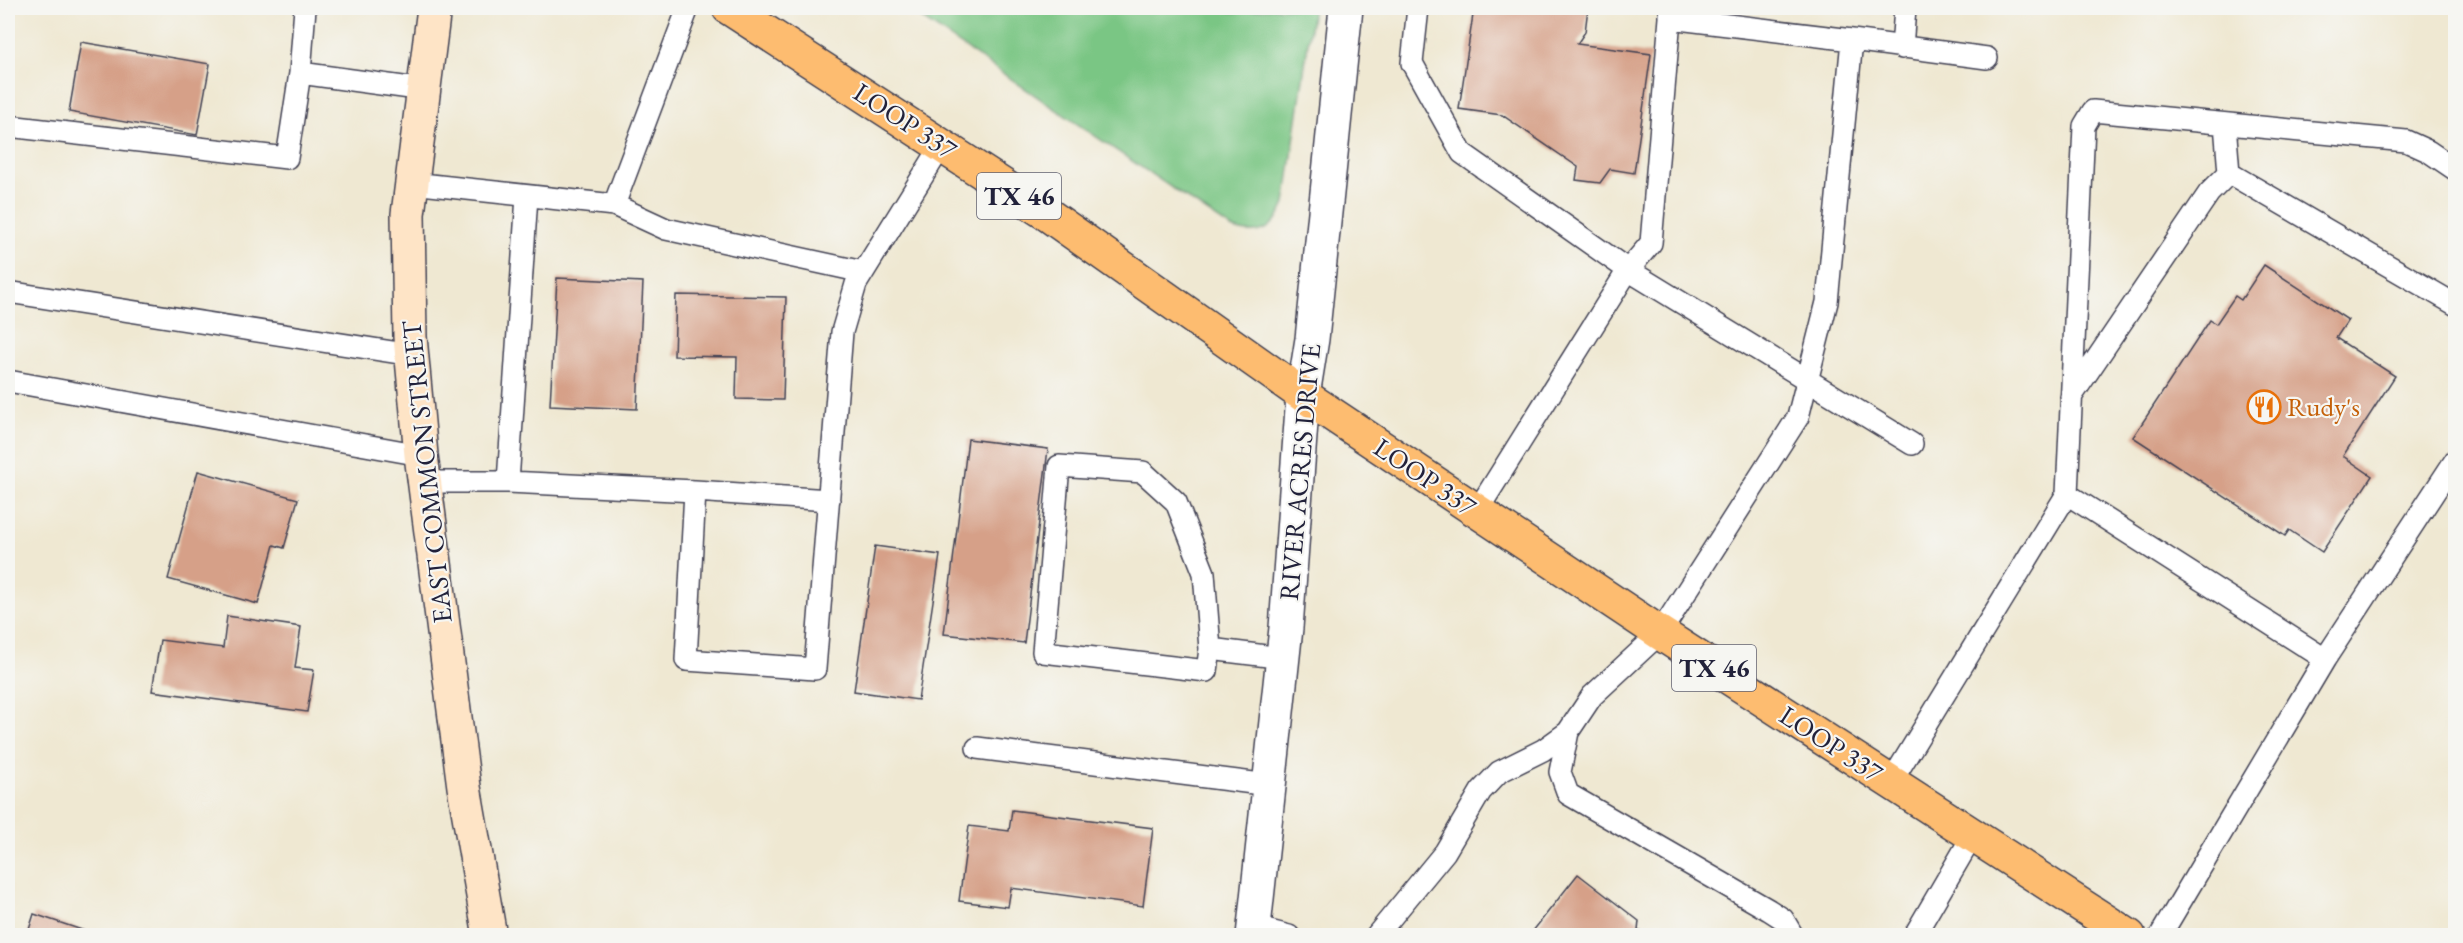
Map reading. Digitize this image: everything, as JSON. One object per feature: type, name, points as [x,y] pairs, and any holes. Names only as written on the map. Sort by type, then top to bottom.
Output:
[{"type":"main road","name":"EAST COMMON STREET","points":[[434,8],[408,214],[412,355],[423,468],[464,787],[490,936]]},
{"type":"main road","name":"LOOP 337","points":[[729,8],[1047,214],[1303,395],[1660,633],[1973,835],[2108,930]]},
{"type":"street","name":"RIVER ACRES DRIVE","points":[[1254,931],[1283,658],[1303,395],[1312,339],[1346,8]]},
{"type":"lane","points":[[8,126],[287,158],[300,74],[305,8]]},
{"type":"lane","points":[[614,205],[688,8]]},
{"type":"lane","points":[[1418,8],[1412,63],[1462,153],[1628,270],[1912,444]]},
{"type":"lane","points":[[1902,48],[1905,8]]},
{"type":"lane","points":[[1477,511],[1628,270],[1651,243],[1670,13],[1902,48],[1987,58]]},
{"type":"lane","points":[[1376,936],[1445,852],[1481,791],[1499,772],[1543,750],[1568,732],[1592,696],[1660,633],[1798,417],[1827,302],[1852,40]]},
{"type":"lane","points":[[300,74],[425,90]]},
{"type":"lane","points":[[1891,782],[2067,494],[2084,126],[2093,111],[2406,141],[2428,151],[2456,170]]},
{"type":"lane","points":[[2071,397],[2209,193],[2229,173],[2225,124]]},
{"type":"lane","points":[[695,491],[686,660],[815,669],[842,332],[856,284],[942,145]]},
{"type":"lane","points":[[2229,173],[2456,305]]},
{"type":"lane","points":[[412,183],[614,205],[666,229],[863,272]]},
{"type":"lane","points":[[508,482],[527,196]]},
{"type":"lane","points":[[8,292],[412,355]]},
{"type":"lane","points":[[8,381],[423,468],[508,482],[829,500]]},
{"type":"lane","points":[[2160,936],[2325,659],[2456,459]]},
{"type":"lane","points":[[1059,466],[1143,472],[1176,502],[1203,573],[1210,649],[1207,671],[1042,651],[1059,466]]},
{"type":"lane","points":[[2067,494],[2325,659]]},
{"type":"lane","points":[[1210,649],[1283,658]]},
{"type":"lane","points":[[1568,732],[1560,772],[1568,794],[1769,910],[1783,920],[1793,936]]},
{"type":"lane","points":[[978,748],[1269,785]]},
{"type":"lane","points":[[1914,936],[1973,835]]},
{"type":"lane","points":[[1254,931],[1289,936]]},
{"type":"green space","points":[[912,8],[1205,8],[1234,12],[1274,8],[1313,8],[1285,204],[1275,221],[1264,230],[1250,232],[1231,228],[924,20]]},
{"type":"building","points":[[1474,8],[1588,8],[1585,32],[1577,44],[1651,54],[1634,173],[1610,169],[1600,183],[1576,180],[1578,167],[1502,115],[1459,109]]},
{"type":"building","points":[[2387,8],[2405,8],[2404,11]]},
{"type":"building","points":[[81,42],[210,64],[197,135],[69,112]]},
{"type":"building","name":"Rudy's","points":[[2264,265],[2348,320],[2336,338],[2395,376],[2343,456],[2372,476],[2322,552],[2289,530],[2285,536],[2133,437],[2210,320],[2216,324],[2235,296],[2241,300]]},
{"type":"building","points":[[557,278],[643,282],[637,409],[550,405]]},
{"type":"building","points":[[676,295],[786,297],[783,400],[736,399],[737,357],[674,356]]},
{"type":"building","points":[[968,439],[1048,449],[1024,643],[944,634]]},
{"type":"building","points":[[198,471],[298,499],[284,548],[274,545],[258,604],[168,579]]},
{"type":"building","points":[[875,546],[940,555],[918,700],[854,691]]},
{"type":"building","points":[[227,616],[301,627],[295,668],[314,670],[307,712],[152,691],[160,640],[223,648]]},
{"type":"building","points":[[1012,810],[1153,828],[1143,906],[1011,888],[1008,907],[959,901],[969,826],[1009,831]]},
{"type":"building","points":[[1578,874],[1639,921],[1638,931],[1666,936],[1529,936]]},
{"type":"building","points":[[34,914],[97,935],[97,936],[27,936]]},
{"type":"place","name":"Rudy's","points":[[2264,407]]}]
